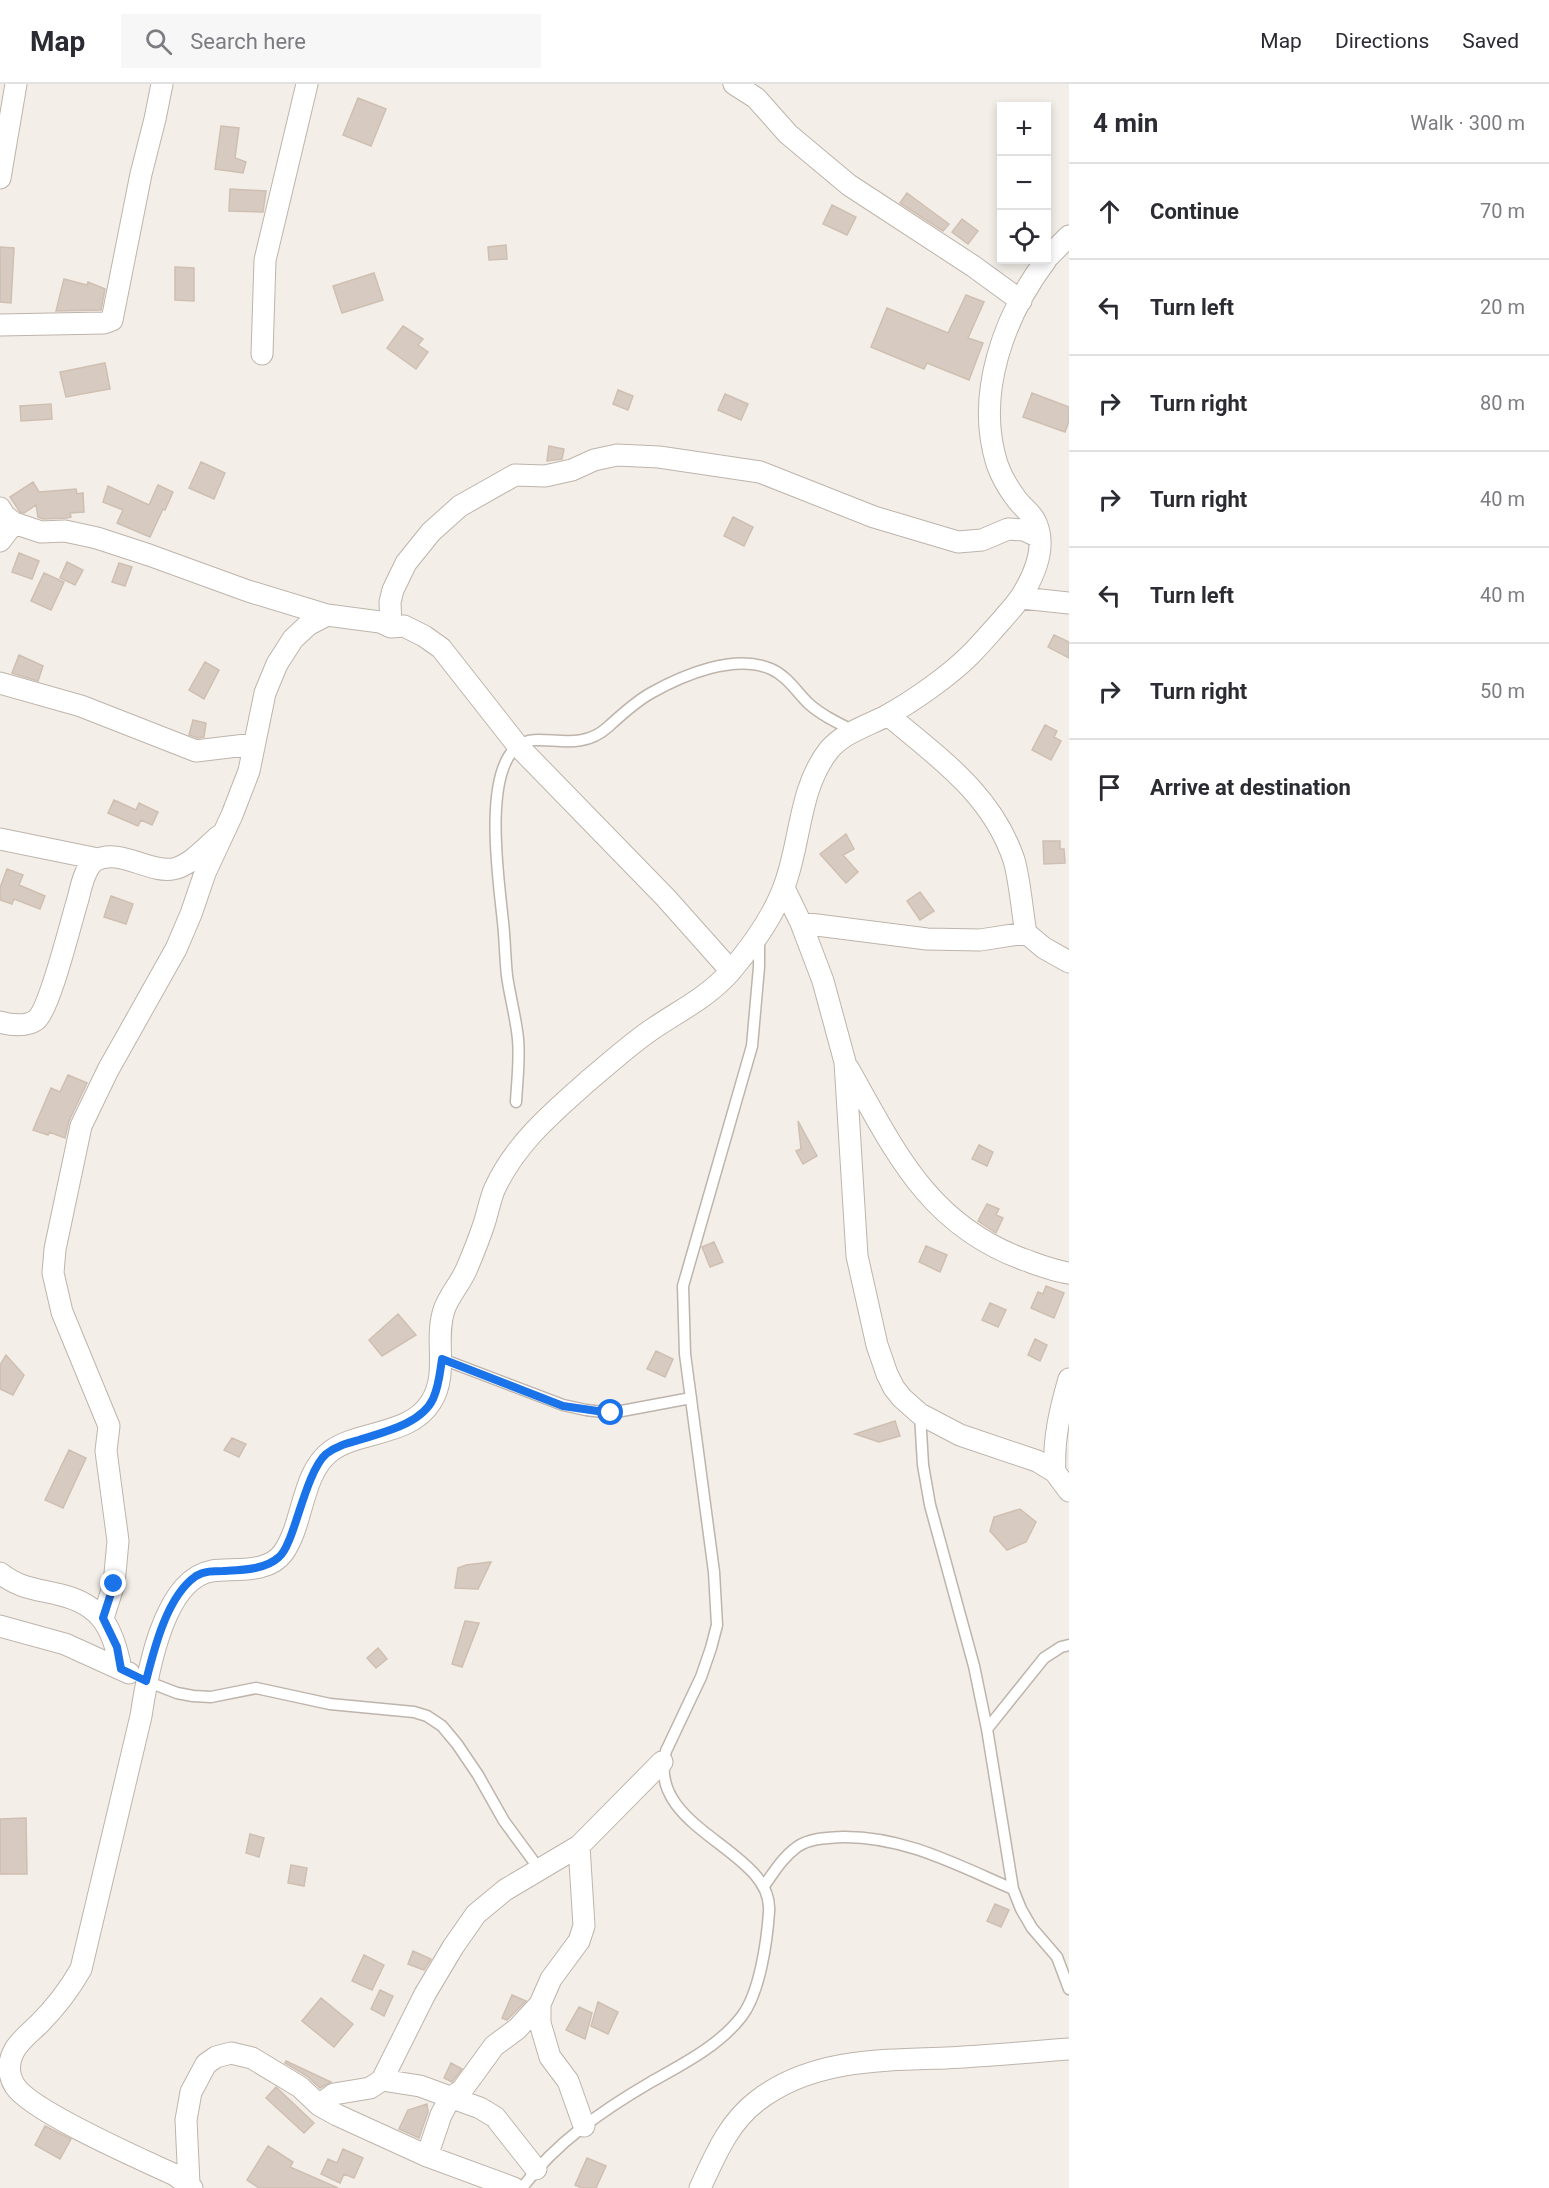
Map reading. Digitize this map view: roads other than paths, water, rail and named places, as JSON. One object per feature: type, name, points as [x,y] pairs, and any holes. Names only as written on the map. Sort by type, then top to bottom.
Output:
[{"type":"street","points":[[0,325],[104,323],[112,320],[141,174],[162,84]]},
{"type":"street","points":[[262,354],[265,260],[307,84]]},
{"type":"street","points":[[734,84],[756,98],[788,134],[849,185],[1021,300]]},
{"type":"street","points":[[0,178],[10,89]]},
{"type":"street","points":[[1051,254],[1069,236]]},
{"type":"street","points":[[191,2186],[175,2175],[51,2113],[24,2096],[15,2086],[10,2073],[10,2061],[15,2049],[65,1996],[81,1970],[141,1716],[146,1681],[164,1620],[186,1585],[198,1575],[211,1571],[259,1567],[282,1555],[301,1512],[314,1472],[325,1455],[338,1447],[391,1429],[419,1416],[432,1401],[438,1384],[442,1359],[441,1326],[445,1307],[463,1276],[479,1238],[495,1188],[524,1142],[550,1113],[623,1050],[711,992],[759,935],[784,888],[803,809],[816,768],[833,745],[854,731],[888,715],[946,676],[969,657],[1022,598],[1036,569],[1041,546],[1035,521],[1014,497],[999,470],[991,439],[991,379],[1003,341],[1021,300],[1042,264]]},
{"type":"street","points":[[391,627],[390,602],[406,562],[431,532],[460,506],[515,476],[545,476],[616,455],[659,457],[760,472],[874,517],[958,542],[982,540],[1008,529],[1024,530],[1039,537]]},
{"type":"street","points":[[0,541],[7,516],[41,532],[65,531],[97,538],[248,591],[327,615],[380,622],[391,627],[404,626],[424,636],[441,648],[518,746],[666,898],[730,971]]},
{"type":"street","points":[[1022,598],[1069,603]]},
{"type":"street","points":[[103,1618],[114,1584],[118,1541],[106,1451],[109,1426],[57,1299],[53,1273],[55,1249],[81,1126],[108,1070],[176,949],[249,771],[265,693],[285,650],[292,639],[308,625],[327,615]]},
{"type":"street","points":[[0,683],[81,706],[196,751],[254,744]]},
{"type":"street","points":[[888,715],[970,785],[994,816],[1014,861],[1026,933],[1044,948],[1069,962]]},
{"type":"street","points":[[0,839],[98,859],[126,859],[172,869],[183,865],[224,831]]},
{"type":"street","points":[[0,1022],[22,1024],[33,1022],[43,1011],[83,881],[91,864],[98,859]]},
{"type":"street","points":[[784,888],[801,923],[823,981],[845,1062],[857,1256],[877,1345],[886,1374],[894,1388],[920,1414],[960,1435],[1038,1461],[1055,1472],[1069,1491]]},
{"type":"street","points":[[801,923],[927,939],[981,940],[1026,933]]},
{"type":"street","points":[[845,1062],[893,1149],[922,1188],[950,1217],[980,1239],[1011,1255],[1069,1273]]},
{"type":"street","points":[[1055,1472],[1054,1450],[1061,1406],[1069,1379]]},
{"type":"street","points":[[0,1573],[13,1584],[62,1595],[89,1605],[103,1618],[117,1647],[121,1669]]},
{"type":"street","points":[[0,1626],[65,1644],[146,1681]]},
{"type":"street","points":[[319,2105],[334,2094],[370,2088],[382,2080],[425,1995],[453,1947],[476,1914],[505,1890],[579,1846],[662,1762]]},
{"type":"street","points":[[427,2156],[441,2115],[450,2098],[462,2090],[494,2046],[517,2029],[540,2004],[551,1979],[579,1941],[584,1926],[579,1846]]},
{"type":"street","points":[[540,2004],[540,2023],[550,2057],[568,2082],[584,2126]]},
{"type":"street","points":[[700,2188],[726,2133],[738,2118],[756,2101],[775,2089],[800,2078],[824,2069],[848,2064],[1069,2049]]},
{"type":"street","points":[[191,2186],[186,2120],[191,2092],[206,2064],[216,2057],[231,2053],[252,2058],[300,2087],[319,2105],[427,2156],[514,2188]]},
{"type":"street","points":[[382,2080],[420,2086],[480,2108],[495,2117],[536,2169]]},
{"type":"lane","points":[[516,1102],[518,1040],[507,973],[496,832],[500,775],[505,763],[518,746],[526,742],[585,741],[599,735],[650,694],[715,666],[739,663],[755,664],[771,669],[788,681],[821,714],[854,731]]},
{"type":"lane","points":[[522,2188],[536,2169],[584,2126],[627,2096],[694,2057],[724,2036],[743,2015],[761,1966],[770,1901],[764,1886],[757,1875],[699,1829],[677,1804],[663,1781],[662,1762],[701,1677],[717,1625],[714,1572],[685,1354],[682,1286],[752,1046],[759,966],[759,935]]},
{"type":"lane","points":[[442,1359],[563,1406],[586,1410],[611,1413],[692,1398]]},
{"type":"lane","points":[[920,1414],[922,1465],[930,1505],[974,1666],[987,1729],[1013,1889],[1032,1928],[1057,1957],[1069,1989]]},
{"type":"lane","points":[[987,1729],[1044,1658],[1061,1647],[1069,1645]]},
{"type":"lane","points":[[146,1681],[177,1693],[193,1696],[211,1696],[256,1688],[330,1704],[414,1712],[427,1716],[442,1726],[457,1744],[504,1821],[540,1870]]},
{"type":"lane","points":[[764,1886],[785,1858],[797,1847],[809,1841],[849,1837],[877,1839],[924,1850],[1013,1889]]}]
